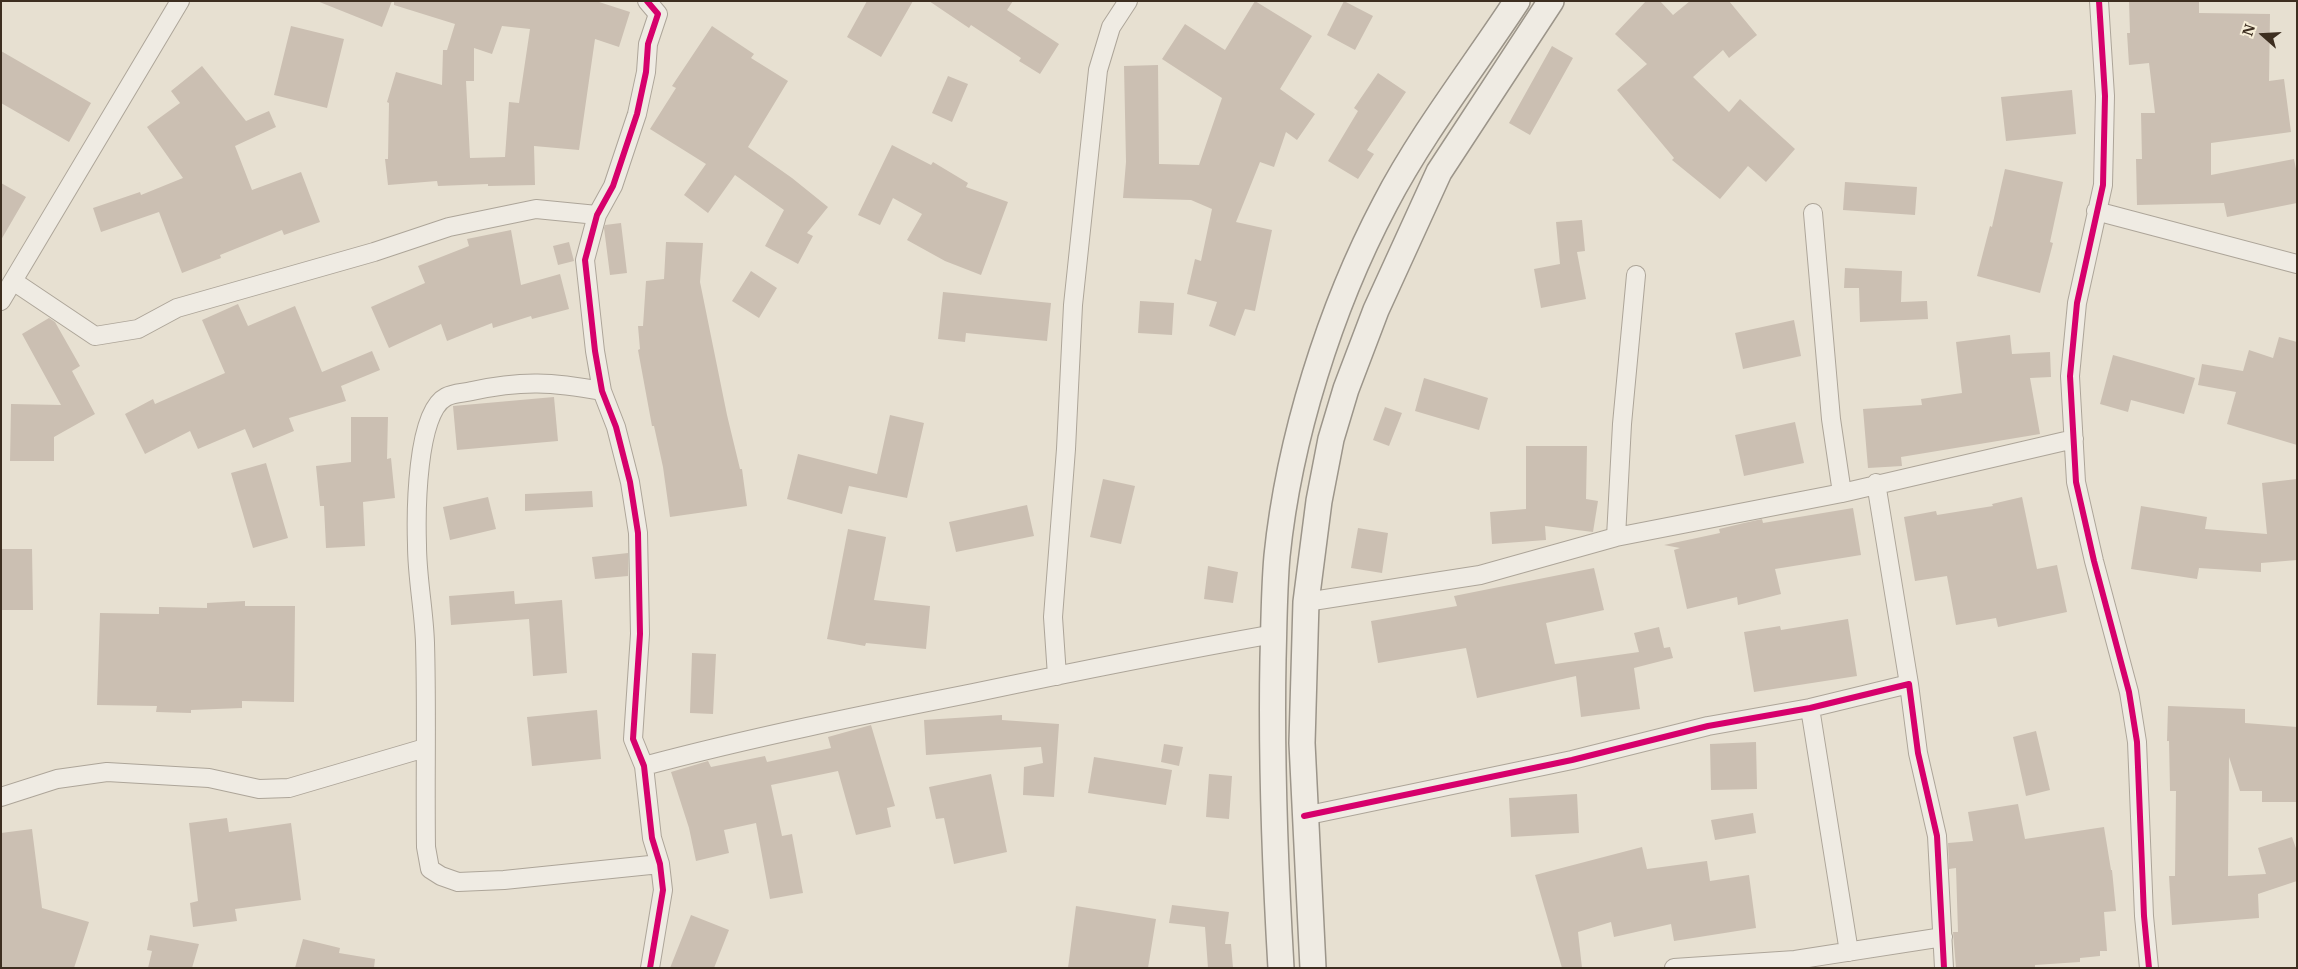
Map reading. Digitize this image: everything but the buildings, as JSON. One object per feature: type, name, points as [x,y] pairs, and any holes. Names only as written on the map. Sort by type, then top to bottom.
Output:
[{"type":"main road","points":[[1281,968],[1271,745],[1277,556],[1288,485],[1308,398],[1333,321],[1364,247],[1386,202],[1449,101],[1517,1]]},
{"type":"main road","points":[[1313,968],[1304,816],[1302,743],[1306,602],[1319,501],[1331,439],[1346,389],[1376,310],[1439,172],[1551,1]]},
{"type":"street","points":[[180,1],[5,292],[95,336],[138,329],[177,308],[457,225],[536,209],[597,215]]},
{"type":"street","points":[[647,1],[658,14],[648,44],[646,72],[637,114],[613,186],[597,215],[585,260],[595,351],[602,391],[616,427],[630,482],[638,534],[640,634],[633,739],[644,766],[652,838],[660,864],[663,890],[650,968]]},
{"type":"street","points":[[2099,1],[2105,96],[2103,185],[2077,303],[2070,376],[2076,482],[2094,561],[2129,692],[2137,742],[2144,916],[2149,968]]},
{"type":"street","points":[[1057,676],[1053,617],[1081,223],[1098,70],[1120,5]]},
{"type":"street","points":[[2096,211],[2297,264]]},
{"type":"street","points":[[1813,212],[1831,419],[1842,492]]},
{"type":"street","points":[[1616,537],[1622,424],[1636,275]]},
{"type":"street","points":[[602,391],[560,383],[527,382],[495,386],[446,397],[435,407],[426,430],[420,457],[417,536],[425,642],[426,847],[430,868],[441,876],[458,882],[504,880],[660,864]]},
{"type":"street","points":[[1306,602],[1480,575],[1616,537],[1842,492],[2074,439]]},
{"type":"street","points":[[1876,483],[1909,684],[1918,754],[1937,836],[1944,968]]},
{"type":"street","points":[[644,766],[736,742],[1159,654],[1274,634]]},
{"type":"street","points":[[1304,816],[1572,760],[1708,726],[1810,708],[1909,684]]},
{"type":"street","points":[[1810,708],[1849,952]]},
{"type":"street","points":[[1,797],[57,779],[107,772],[209,778],[258,789],[289,788],[425,748]]},
{"type":"street","points":[[1674,968],[1794,960],[1943,937]]},
{"type":"cycle path","points":[[647,1],[658,14],[648,44],[646,72],[637,114],[613,186],[597,215],[585,260],[595,351],[602,391],[616,427],[630,482],[638,533],[640,634],[633,739],[644,766],[652,838],[660,864],[663,890],[650,968]]},
{"type":"cycle path","points":[[2099,1],[2105,96],[2103,185],[2077,303],[2070,376],[2076,482],[2094,561],[2129,692],[2137,742],[2144,916],[2149,968]]},
{"type":"cycle path","points":[[1304,816],[1572,760],[1708,726],[1810,708],[1909,684],[1918,753],[1937,836],[1944,968]]}]
